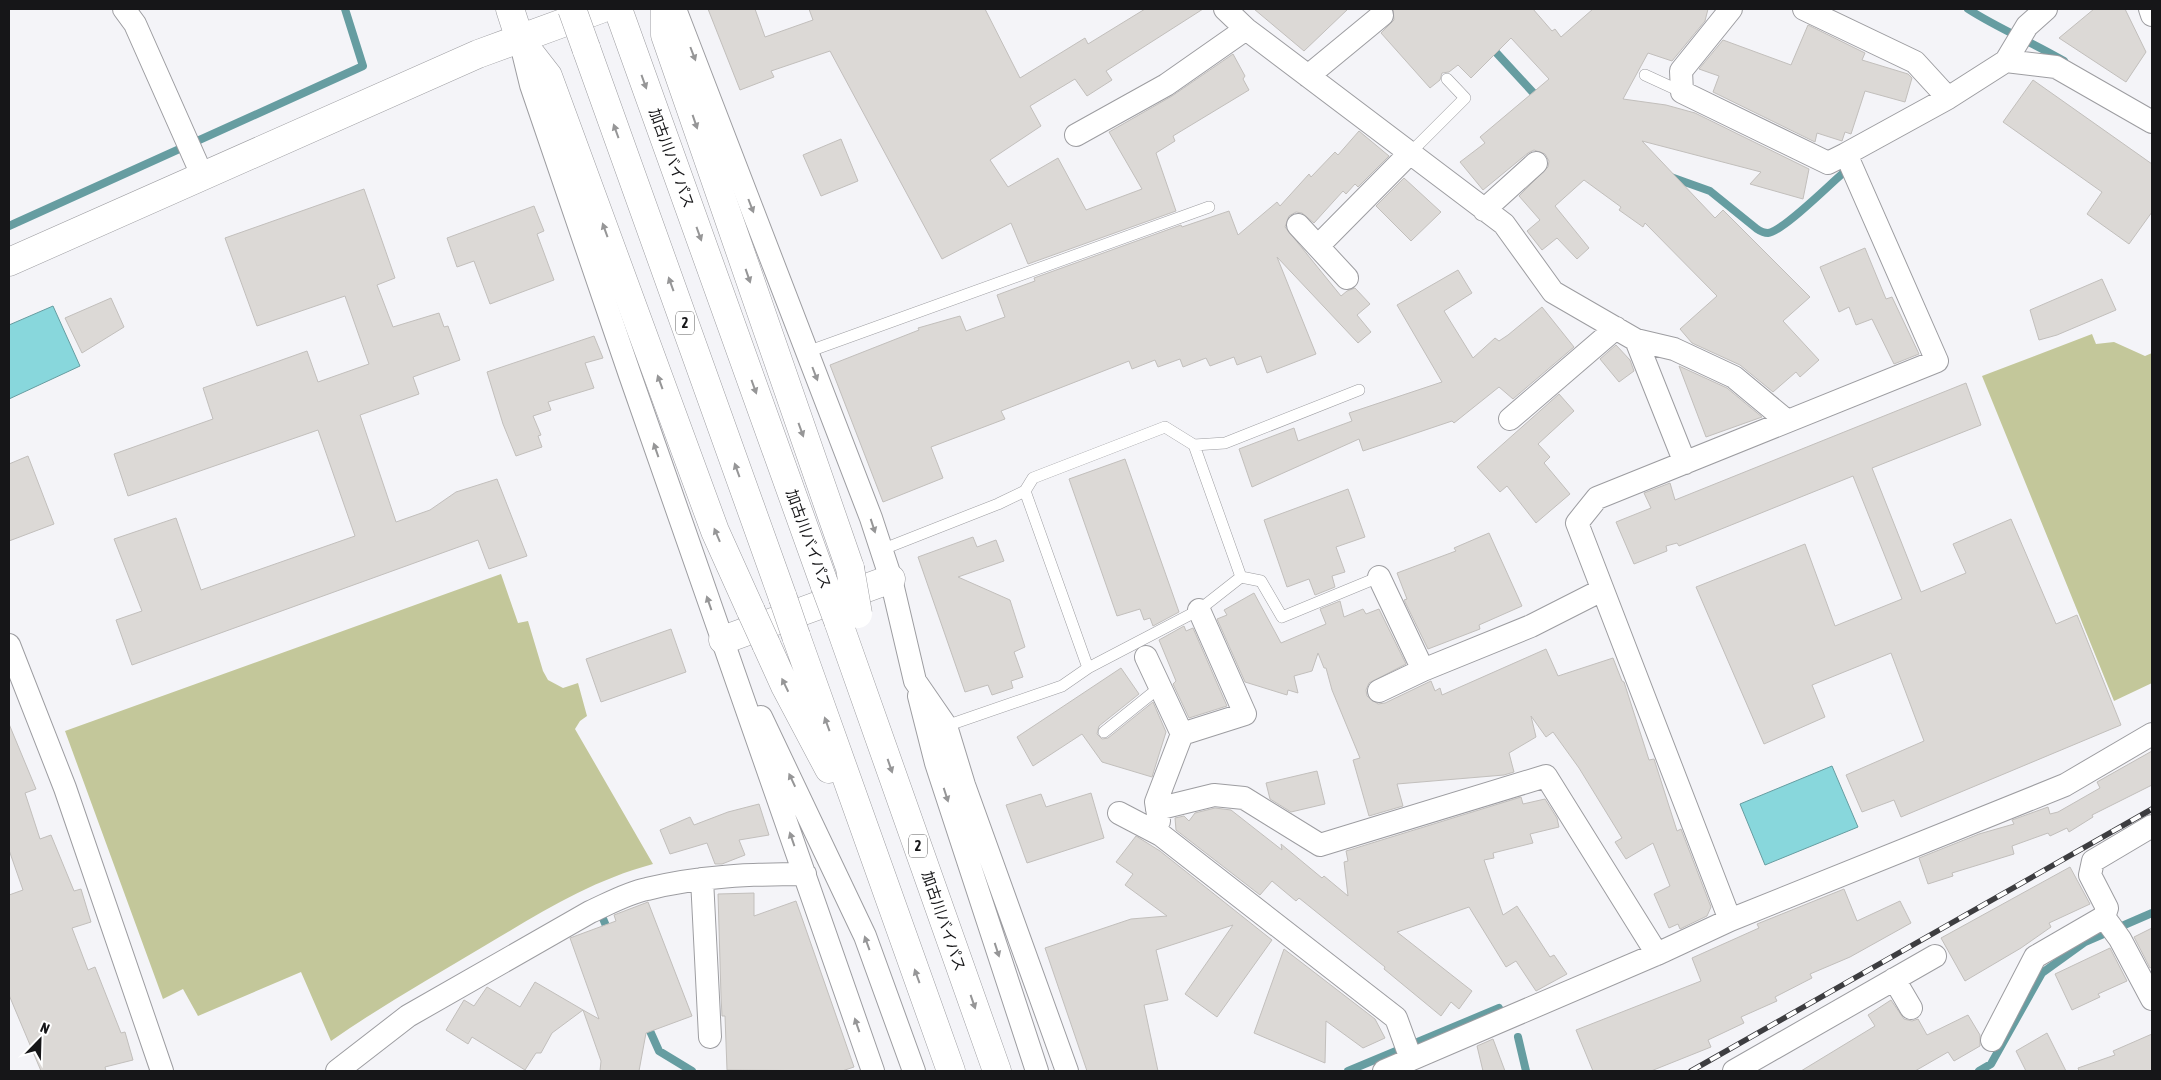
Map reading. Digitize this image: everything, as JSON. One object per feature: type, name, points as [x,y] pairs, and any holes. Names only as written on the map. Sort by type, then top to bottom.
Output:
[{"type":"main road","points":[[510,9],[520,40],[548,76],[715,531],[785,686],[873,852]]},
{"type":"main road","name":"2","points":[[572,9],[951,1071]]},
{"type":"main road","points":[[9,262],[478,54],[601,9]]},
{"type":"main road","name":"加古川バイパス","points":[[618,9],[876,726],[997,1071]]},
{"type":"main road","points":[[665,9],[665,35],[850,568],[876,726]]},
{"type":"main road","points":[[722,640],[891,579]]},
{"type":"street","points":[[124,9],[135,24],[202,175]]},
{"type":"street","points":[[675,9],[807,352],[891,579],[936,763],[1037,1071]]},
{"type":"street","points":[[1225,9],[1246,29],[1504,224],[1553,292],[1636,340],[1674,349],[1734,378],[1787,421]]},
{"type":"street","points":[[1732,9],[1681,71],[1682,92],[1828,163],[1948,98],[2006,61],[2027,26],[2046,9]]},
{"type":"street","points":[[1804,9],[1915,62],[1948,98]]},
{"type":"street","points":[[2150,9],[2152,15]]},
{"type":"street","points":[[1308,76],[1382,15]]},
{"type":"street","points":[[1076,135],[1166,85],[1246,29]]},
{"type":"street","points":[[520,40],[531,85],[873,1071]]},
{"type":"street","points":[[2006,61],[2056,67],[2152,122]]},
{"type":"street","points":[[1318,246],[1410,153]]},
{"type":"street","points":[[1730,920],[1577,523],[1597,498],[1937,361],[1846,154]]},
{"type":"street","points":[[1484,210],[1536,163]]},
{"type":"street","points":[[1298,224],[1347,278]]},
{"type":"street","points":[[1510,418],[1616,328]]},
{"type":"street","points":[[1636,340],[1685,463]]},
{"type":"street","points":[[1379,577],[1423,670]]},
{"type":"street","points":[[1379,691],[1423,670],[1531,626],[1602,590]]},
{"type":"street","points":[[1182,734],[1245,714],[1199,610]]},
{"type":"street","points":[[9,645],[65,788],[157,1070]]},
{"type":"street","points":[[1146,657],[1182,734],[1156,802],[1161,835]]},
{"type":"street","points":[[736,679],[766,724],[865,936],[914,1071]]},
{"type":"street","points":[[915,680],[946,726],[964,785],[1067,1071]]},
{"type":"street","points":[[1384,1071],[1657,954],[1730,920],[2065,785],[2152,734]]},
{"type":"street","points":[[1157,809],[1214,795],[1244,798],[1320,846],[1546,776],[1657,954]]},
{"type":"street","points":[[1119,813],[1161,835],[1396,1018],[1411,1058]]},
{"type":"street","points":[[1992,1040],[2035,957],[2104,917],[2107,908],[2090,875],[2093,861],[2152,826]]},
{"type":"street","points":[[337,1071],[408,1016],[590,912],[610,903],[645,889],[702,879],[805,874]]},
{"type":"street","points":[[702,879],[710,1037]]},
{"type":"street","points":[[2104,917],[2120,939],[2151,992]]},
{"type":"street","points":[[1734,1071],[1935,956]]},
{"type":"street","points":[[1894,979],[1911,1008]]},
{"type":"lane","points":[[1645,75],[1682,92]]},
{"type":"lane","points":[[1410,153],[1465,98],[1447,79]]},
{"type":"lane","points":[[807,352],[1209,207]]},
{"type":"lane","points":[[881,550],[998,504],[1025,491],[1033,478],[1165,426],[1194,445],[1225,443],[1359,390]]},
{"type":"lane","points":[[1194,445],[1241,577]]},
{"type":"lane","points":[[1025,491],[1088,668]]},
{"type":"lane","points":[[946,726],[1062,686],[1088,668],[1199,610],[1241,577],[1261,581],[1282,616],[1379,577]]},
{"type":"lane","points":[[1104,732],[1160,687]]},
{"type":"green space","points":[[2092,334],[2096,344],[2114,342],[2145,356],[2152,353],[2152,683],[2114,701],[1982,376]]},
{"type":"green space","points":[[501,574],[518,623],[528,621],[543,671],[548,680],[563,688],[578,683],[587,716],[580,721],[575,729],[653,864],[608,879],[567,898],[408,991],[331,1041],[301,972],[198,1016],[183,989],[163,999],[65,731]]},
{"type":"water","points":[[53,306],[80,366],[9,399],[9,325]]},
{"type":"water","points":[[1832,766],[1858,827],[1765,865],[1740,804]]},
{"type":"building","points":[[708,9],[755,9],[765,37],[813,20],[809,9],[985,9],[1020,78],[1085,38],[1088,44],[1145,9],[1203,9],[1106,71],[1112,80],[1087,96],[1075,79],[1030,106],[1041,126],[990,160],[1008,187],[1058,158],[1086,210],[1142,189],[1109,132],[1172,96],[1233,54],[1245,76],[1243,79],[1249,90],[1173,136],[1175,141],[1156,153],[1176,211],[1028,264],[1011,223],[942,259],[830,51],[771,71],[774,77],[740,90]]},
{"type":"building","points":[[1254,9],[1348,9],[1304,51]]},
{"type":"building","points":[[1393,9],[1533,9],[1552,31],[1555,29],[1561,37],[1593,9],[1708,9],[1705,21],[1672,61],[1648,53],[1623,99],[1666,105],[1695,113],[1809,169],[1803,199],[1750,184],[1761,172],[1642,141],[1715,218],[1723,210],[1810,297],[1783,321],[1819,360],[1800,377],[1796,372],[1773,392],[1740,365],[1692,343],[1680,329],[1717,296],[1645,223],[1643,227],[1619,210],[1621,207],[1584,180],[1555,206],[1589,248],[1577,259],[1557,238],[1542,250],[1527,231],[1540,220],[1519,196],[1548,167],[1549,161],[1545,154],[1534,150],[1528,153],[1483,190],[1460,162],[1485,143],[1480,137],[1549,79],[1511,38],[1471,78],[1458,65],[1449,72],[1442,73],[1440,80],[1430,88],[1381,33],[1394,20]]},
{"type":"building","points":[[2094,9],[2125,9],[2146,52],[2126,82],[2059,38]]},
{"type":"building","points":[[1808,25],[1865,53],[1862,60],[1908,74],[1912,78],[1905,102],[1865,91],[1851,134],[1845,132],[1842,141],[1817,133],[1815,142],[1713,92],[1719,76],[1699,69],[1723,40],[1791,65]]},
{"type":"building","points":[[2033,80],[2152,164],[2152,212],[2129,244],[2087,214],[2102,192],[2003,122]]},
{"type":"building","points":[[1359,131],[1389,156],[1358,187],[1355,184],[1346,194],[1343,191],[1314,223],[1302,213],[1296,212],[1289,216],[1285,227],[1341,296],[1355,288],[1370,304],[1357,315],[1371,332],[1358,343],[1277,257],[1316,354],[1267,373],[1261,356],[1237,365],[1234,357],[1210,366],[1206,358],[1183,367],[1180,359],[1158,367],[1155,360],[1132,369],[1129,361],[1001,411],[1005,419],[931,447],[943,478],[883,502],[830,365],[919,330],[918,328],[960,316],[966,331],[1005,317],[997,295],[1035,281],[1034,278],[1181,225],[1182,227],[1229,211],[1238,235],[1277,202],[1280,206],[1309,174],[1311,177],[1335,152],[1338,155]]},
{"type":"building","points":[[841,139],[858,181],[821,196],[803,155]]},
{"type":"building","points":[[1404,178],[1441,212],[1411,241],[1376,206]]},
{"type":"building","points":[[364,189],[395,278],[377,285],[393,327],[439,313],[444,327],[448,326],[460,360],[413,377],[419,394],[360,415],[396,522],[430,510],[456,492],[497,479],[527,556],[489,569],[478,540],[132,665],[116,620],[142,611],[114,539],[176,518],[201,590],[355,536],[318,430],[128,496],[114,454],[213,419],[203,388],[307,351],[318,382],[369,364],[345,296],[257,326],[225,238]]},
{"type":"building","points":[[534,206],[544,231],[537,234],[554,280],[490,304],[474,261],[457,267],[447,238]]},
{"type":"building","points":[[1865,248],[1886,299],[1892,297],[1919,354],[1894,364],[1872,319],[1856,325],[1849,307],[1839,312],[1820,267]]},
{"type":"building","points":[[1458,270],[1472,293],[1444,311],[1473,358],[1495,338],[1499,341],[1542,307],[1574,347],[1513,399],[1499,387],[1454,423],[1452,421],[1363,451],[1359,439],[1252,487],[1239,449],[1294,428],[1298,441],[1352,421],[1349,413],[1442,382],[1397,305]]},
{"type":"building","points":[[2102,279],[2116,310],[2057,335],[2039,340],[2030,310]]},
{"type":"building","points":[[111,298],[124,327],[82,353],[65,318]]},
{"type":"building","points":[[594,336],[603,358],[585,363],[594,388],[548,402],[551,410],[533,416],[541,435],[538,436],[542,447],[516,456],[503,424],[487,372]]},
{"type":"building","points":[[1616,345],[1630,360],[1634,371],[1619,382],[1600,359]]},
{"type":"building","points":[[1679,366],[1727,388],[1762,417],[1706,437]]},
{"type":"building","points":[[1966,383],[1981,425],[1872,468],[1921,592],[1966,573],[1953,544],[2011,519],[2056,624],[2077,615],[2121,725],[1901,817],[1894,800],[1862,812],[1846,775],[1924,741],[1891,653],[1812,685],[1825,717],[1764,744],[1696,587],[1805,544],[1835,626],[1902,599],[1853,476],[1679,546],[1677,543],[1666,546],[1667,551],[1634,564],[1616,522],[1651,508],[1644,493],[1670,483],[1675,500]]},
{"type":"building","points":[[1559,394],[1574,411],[1538,444],[1550,457],[1544,463],[1570,494],[1536,523],[1507,486],[1500,492],[1477,467]]},
{"type":"building","points":[[28,456],[54,524],[9,541],[9,464]]},
{"type":"building","points":[[1125,459],[1179,612],[1153,626],[1150,618],[1144,620],[1140,609],[1117,616],[1069,479]]},
{"type":"building","points":[[1348,489],[1365,537],[1336,547],[1345,572],[1332,576],[1335,587],[1315,595],[1309,579],[1287,587],[1264,520]]},
{"type":"building","points":[[1489,533],[1522,606],[1479,625],[1480,629],[1428,649],[1404,600],[1407,599],[1397,573],[1456,551],[1454,548]]},
{"type":"building","points":[[973,537],[977,547],[996,540],[1004,561],[958,577],[1010,600],[1025,647],[1014,652],[1023,677],[1011,681],[1013,688],[992,695],[988,685],[965,692],[918,557]]},
{"type":"building","points":[[1254,593],[1281,643],[1326,624],[1320,609],[1340,601],[1344,617],[1363,609],[1366,614],[1379,609],[1406,664],[1369,683],[1366,690],[1367,696],[1378,704],[1385,703],[1431,681],[1435,691],[1440,688],[1442,695],[1546,649],[1558,676],[1613,658],[1624,682],[1649,760],[1654,759],[1677,831],[1681,829],[1711,907],[1707,916],[1680,929],[1678,924],[1669,928],[1654,894],[1670,886],[1653,843],[1626,859],[1615,842],[1622,838],[1579,768],[1553,732],[1546,737],[1531,716],[1536,737],[1509,753],[1514,772],[1504,775],[1397,784],[1403,806],[1369,816],[1353,760],[1360,758],[1332,690],[1326,668],[1324,668],[1318,653],[1312,671],[1294,676],[1298,693],[1288,690],[1287,695],[1245,682],[1217,619],[1227,615],[1224,610]]},
{"type":"building","points":[[1184,626],[1186,631],[1193,628],[1227,706],[1189,718],[1173,684],[1176,681],[1159,640]]},
{"type":"building","points":[[671,629],[686,672],[601,702],[586,659]]},
{"type":"building","points":[[1121,668],[1139,694],[1099,726],[1097,734],[1102,739],[1108,738],[1153,702],[1166,732],[1152,777],[1102,762],[1082,734],[1033,766],[1017,737]]},
{"type":"building","points":[[9,724],[36,789],[25,793],[40,839],[51,835],[74,891],[81,889],[91,922],[72,928],[88,970],[95,967],[121,1033],[125,1032],[133,1060],[105,1067],[106,1071],[41,1071],[9,995],[9,895],[23,890],[9,850]]},
{"type":"building","points":[[2152,751],[2152,785],[2092,815],[2093,817],[2069,832],[2067,828],[2050,836],[2048,833],[2012,846],[2014,854],[1952,873],[1953,876],[1928,884],[1919,858],[1979,834],[2014,824],[2012,820],[2048,807],[2050,814],[2058,812],[2100,788],[2097,782]]},
{"type":"building","points":[[1317,771],[1325,804],[1291,812],[1270,799],[1266,783]]},
{"type":"building","points":[[1091,793],[1104,838],[1027,863],[1006,805],[1041,794],[1046,807]]},
{"type":"building","points":[[1521,797],[1523,804],[1545,799],[1557,818],[1559,827],[1530,834],[1533,843],[1493,853],[1494,858],[1484,860],[1503,915],[1517,906],[1550,957],[1554,955],[1567,974],[1536,991],[1516,961],[1506,967],[1469,907],[1397,932],[1472,991],[1459,1009],[1451,1002],[1441,1016],[1384,969],[1385,967],[1299,898],[1296,901],[1272,881],[1260,895],[1176,830],[1175,818],[1184,816],[1189,821],[1195,813],[1215,808],[1231,810],[1282,850],[1281,844],[1322,878],[1324,876],[1348,896],[1344,862],[1348,861],[1346,851]]},
{"type":"building","points":[[759,804],[769,835],[739,840],[745,855],[722,864],[715,864],[707,843],[670,854],[660,830],[690,817],[694,825],[728,812]]},
{"type":"building","points":[[1136,836],[1160,851],[1272,940],[1217,1017],[1185,994],[1233,925],[1156,950],[1168,1000],[1144,1005],[1158,1071],[1087,1071],[1045,948],[1131,919],[1167,916],[1125,885],[1133,874],[1116,862]]},
{"type":"building","points":[[2070,867],[2090,904],[2049,923],[2051,927],[2021,948],[1965,981],[1941,938]]},
{"type":"building","points":[[1844,889],[1857,921],[1900,901],[1911,923],[1850,957],[1810,974],[1812,978],[1775,997],[1777,1001],[1741,1017],[1744,1023],[1708,1040],[1711,1047],[1651,1071],[1593,1071],[1576,1030],[1701,981],[1692,958],[1759,928],[1757,924]]},
{"type":"building","points":[[754,893],[754,916],[796,901],[854,1067],[842,1071],[727,1070],[725,1016],[722,1016],[718,894]]},
{"type":"building","points":[[648,902],[692,1016],[646,1033],[639,1071],[600,1071],[601,1061],[583,1010],[599,1019],[570,938],[616,921],[614,915]]},
{"type":"building","points":[[2152,928],[2152,967],[2150,968],[2134,937]]},
{"type":"building","points":[[2110,948],[2127,981],[2098,994],[2100,997],[2072,1010],[2055,974]]},
{"type":"building","points":[[1284,949],[1375,1019],[1385,1038],[1363,1048],[1326,1021],[1325,1063],[1254,1033]]},
{"type":"building","points":[[535,982],[583,1010],[552,1033],[541,1053],[536,1053],[525,1070],[472,1037],[468,1044],[446,1030],[464,1000],[474,1006],[487,987],[520,1007]]},
{"type":"building","points":[[1891,1000],[1904,1019],[1912,1021],[1918,1019],[1927,1035],[1968,1015],[1980,1035],[1980,1046],[1954,1061],[1948,1052],[1915,1071],[1801,1071],[1875,1026],[1868,1015]]},
{"type":"building","points":[[2047,1033],[2066,1071],[2026,1071],[2016,1051]]},
{"type":"building","points":[[2152,1034],[2152,1071],[2079,1071],[2078,1068],[2115,1055],[2113,1051]]},
{"type":"building","points":[[1493,1039],[1505,1071],[1483,1071],[1477,1046]]},
{"type":"waterway","points":[[9,226],[363,66],[345,9]]},
{"type":"waterway","points":[[1968,9],[2064,61]]},
{"type":"waterway","points":[[1491,47],[1539,99]]},
{"type":"waterway","points":[[1668,176],[1710,191],[1757,229],[1768,233],[1784,225],[1842,174]]},
{"type":"waterway","points":[[599,909],[609,933]]},
{"type":"waterway","points":[[1979,1071],[1991,1064],[2042,973],[2085,942],[2152,913]]},
{"type":"waterway","points":[[1348,1071],[1499,1008]]},
{"type":"waterway","points":[[646,1022],[659,1051],[692,1071]]},
{"type":"waterway","points":[[1518,1037],[1526,1071]]},
{"type":"railway","points":[[1691,1071],[2152,809]]}]
